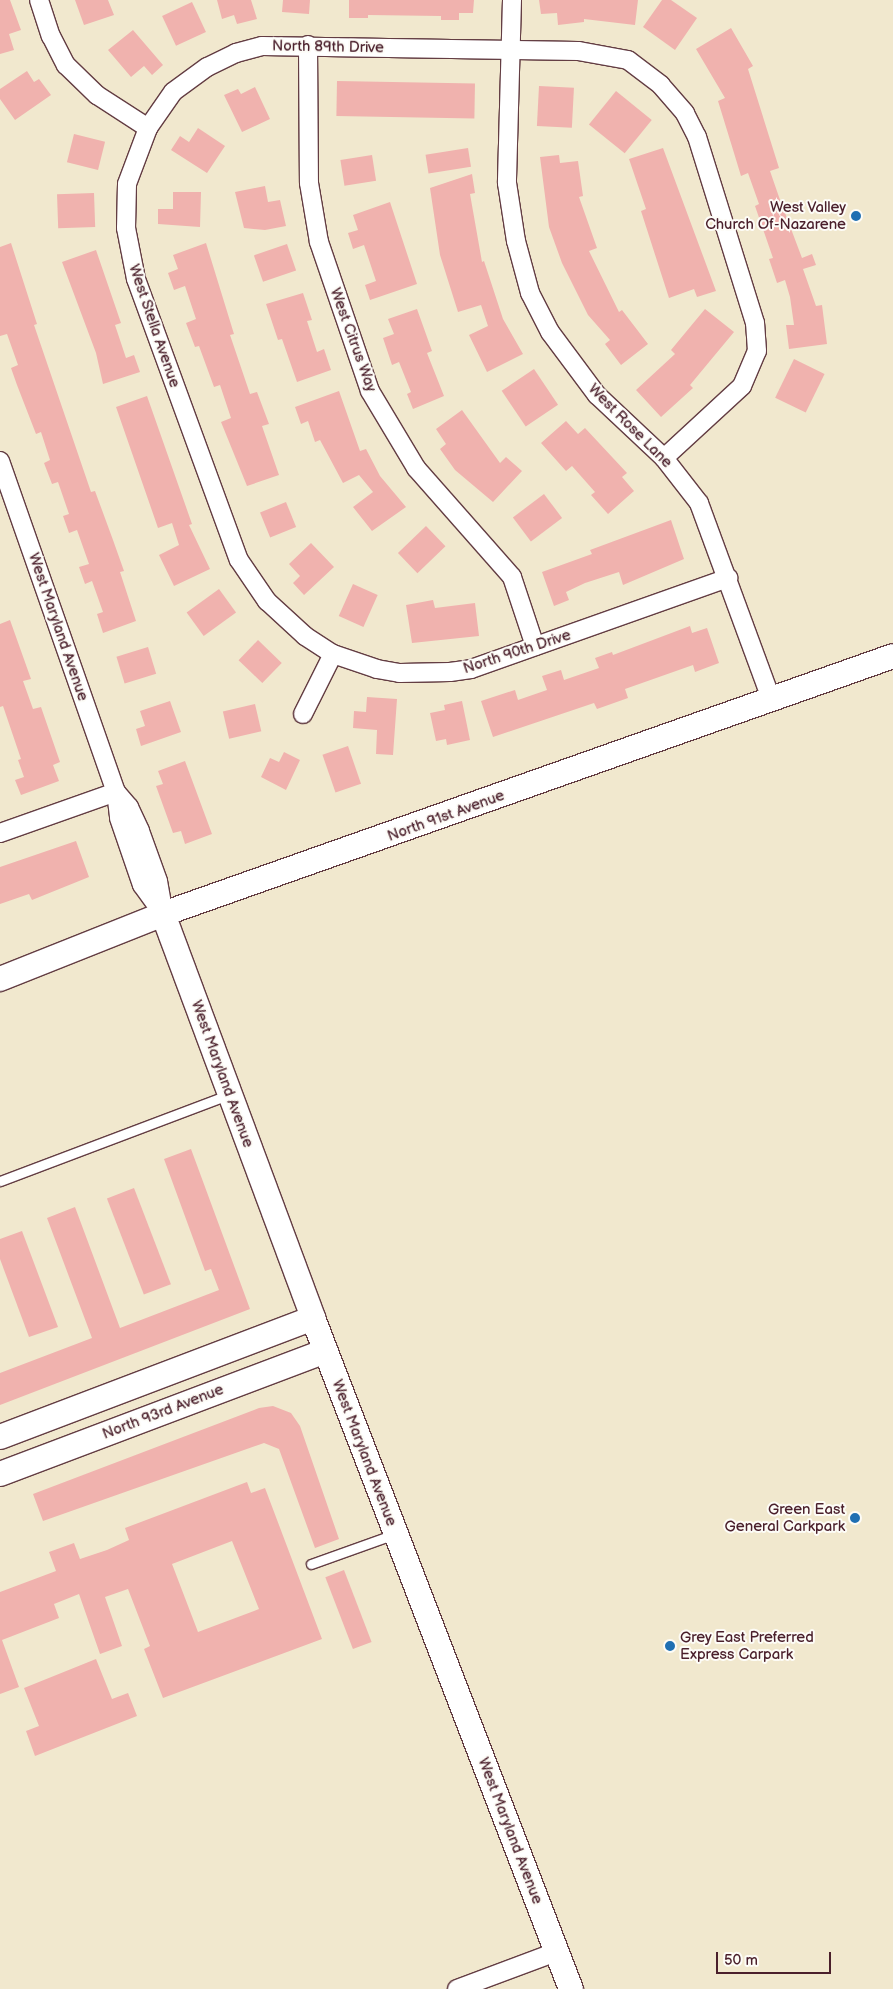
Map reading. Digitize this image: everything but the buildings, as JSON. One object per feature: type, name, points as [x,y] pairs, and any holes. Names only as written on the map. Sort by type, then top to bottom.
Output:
[{"type":"main road","name":"North 91st Avenue","points":[[0,979],[163,914],[893,656]]},
{"type":"main road","name":"West Maryland Avenue","points":[[163,914],[313,1318],[571,1989]]},
{"type":"main road","points":[[0,1437],[313,1318]]},
{"type":"main road","name":"North 93rd Avenue","points":[[0,1474],[326,1351]]},
{"type":"street","points":[[39,0],[51,36],[66,65],[97,95],[148,128]]},
{"type":"street","name":"West Rose Lane","points":[[512,0],[507,183],[516,241],[530,293],[550,332],[597,395],[664,458],[707,518],[771,700]]},
{"type":"street","name":"North 89th Drive","points":[[148,128],[173,92],[206,67],[236,53],[262,46],[308,45],[510,52],[578,51],[628,60],[660,85],[685,113],[697,137],[748,292],[757,351],[742,386],[664,458]]},
{"type":"street","name":"West Citrus Way","points":[[308,45],[309,183],[319,242],[370,391],[416,468],[512,577],[535,646]]},
{"type":"street","name":"West Stella Avenue","points":[[148,128],[127,184],[126,228],[136,279],[238,560],[266,601],[305,636]]},
{"type":"street","name":"West Maryland Avenue","points":[[0,461],[116,792],[129,807],[158,881],[163,914]]},
{"type":"street","name":"North 90th Drive","points":[[305,636],[333,654],[377,669],[429,675],[471,669],[728,578]]},
{"type":"street","points":[[303,714],[333,654]]},
{"type":"street","points":[[0,833],[116,792]]},
{"type":"street","points":[[457,1989],[556,1952]]},
{"type":"lane","points":[[0,1181],[230,1094]]},
{"type":"lane","points":[[311,1564],[395,1534]]},
{"type":"place","name":"West Valley Church Of-Nazarene","points":[[856,216]]},
{"type":"place","name":"Green East General Carkpark","points":[[855,1518]]},
{"type":"place","name":"Grey East Preferred Express Carpark","points":[[670,1646]]}]
